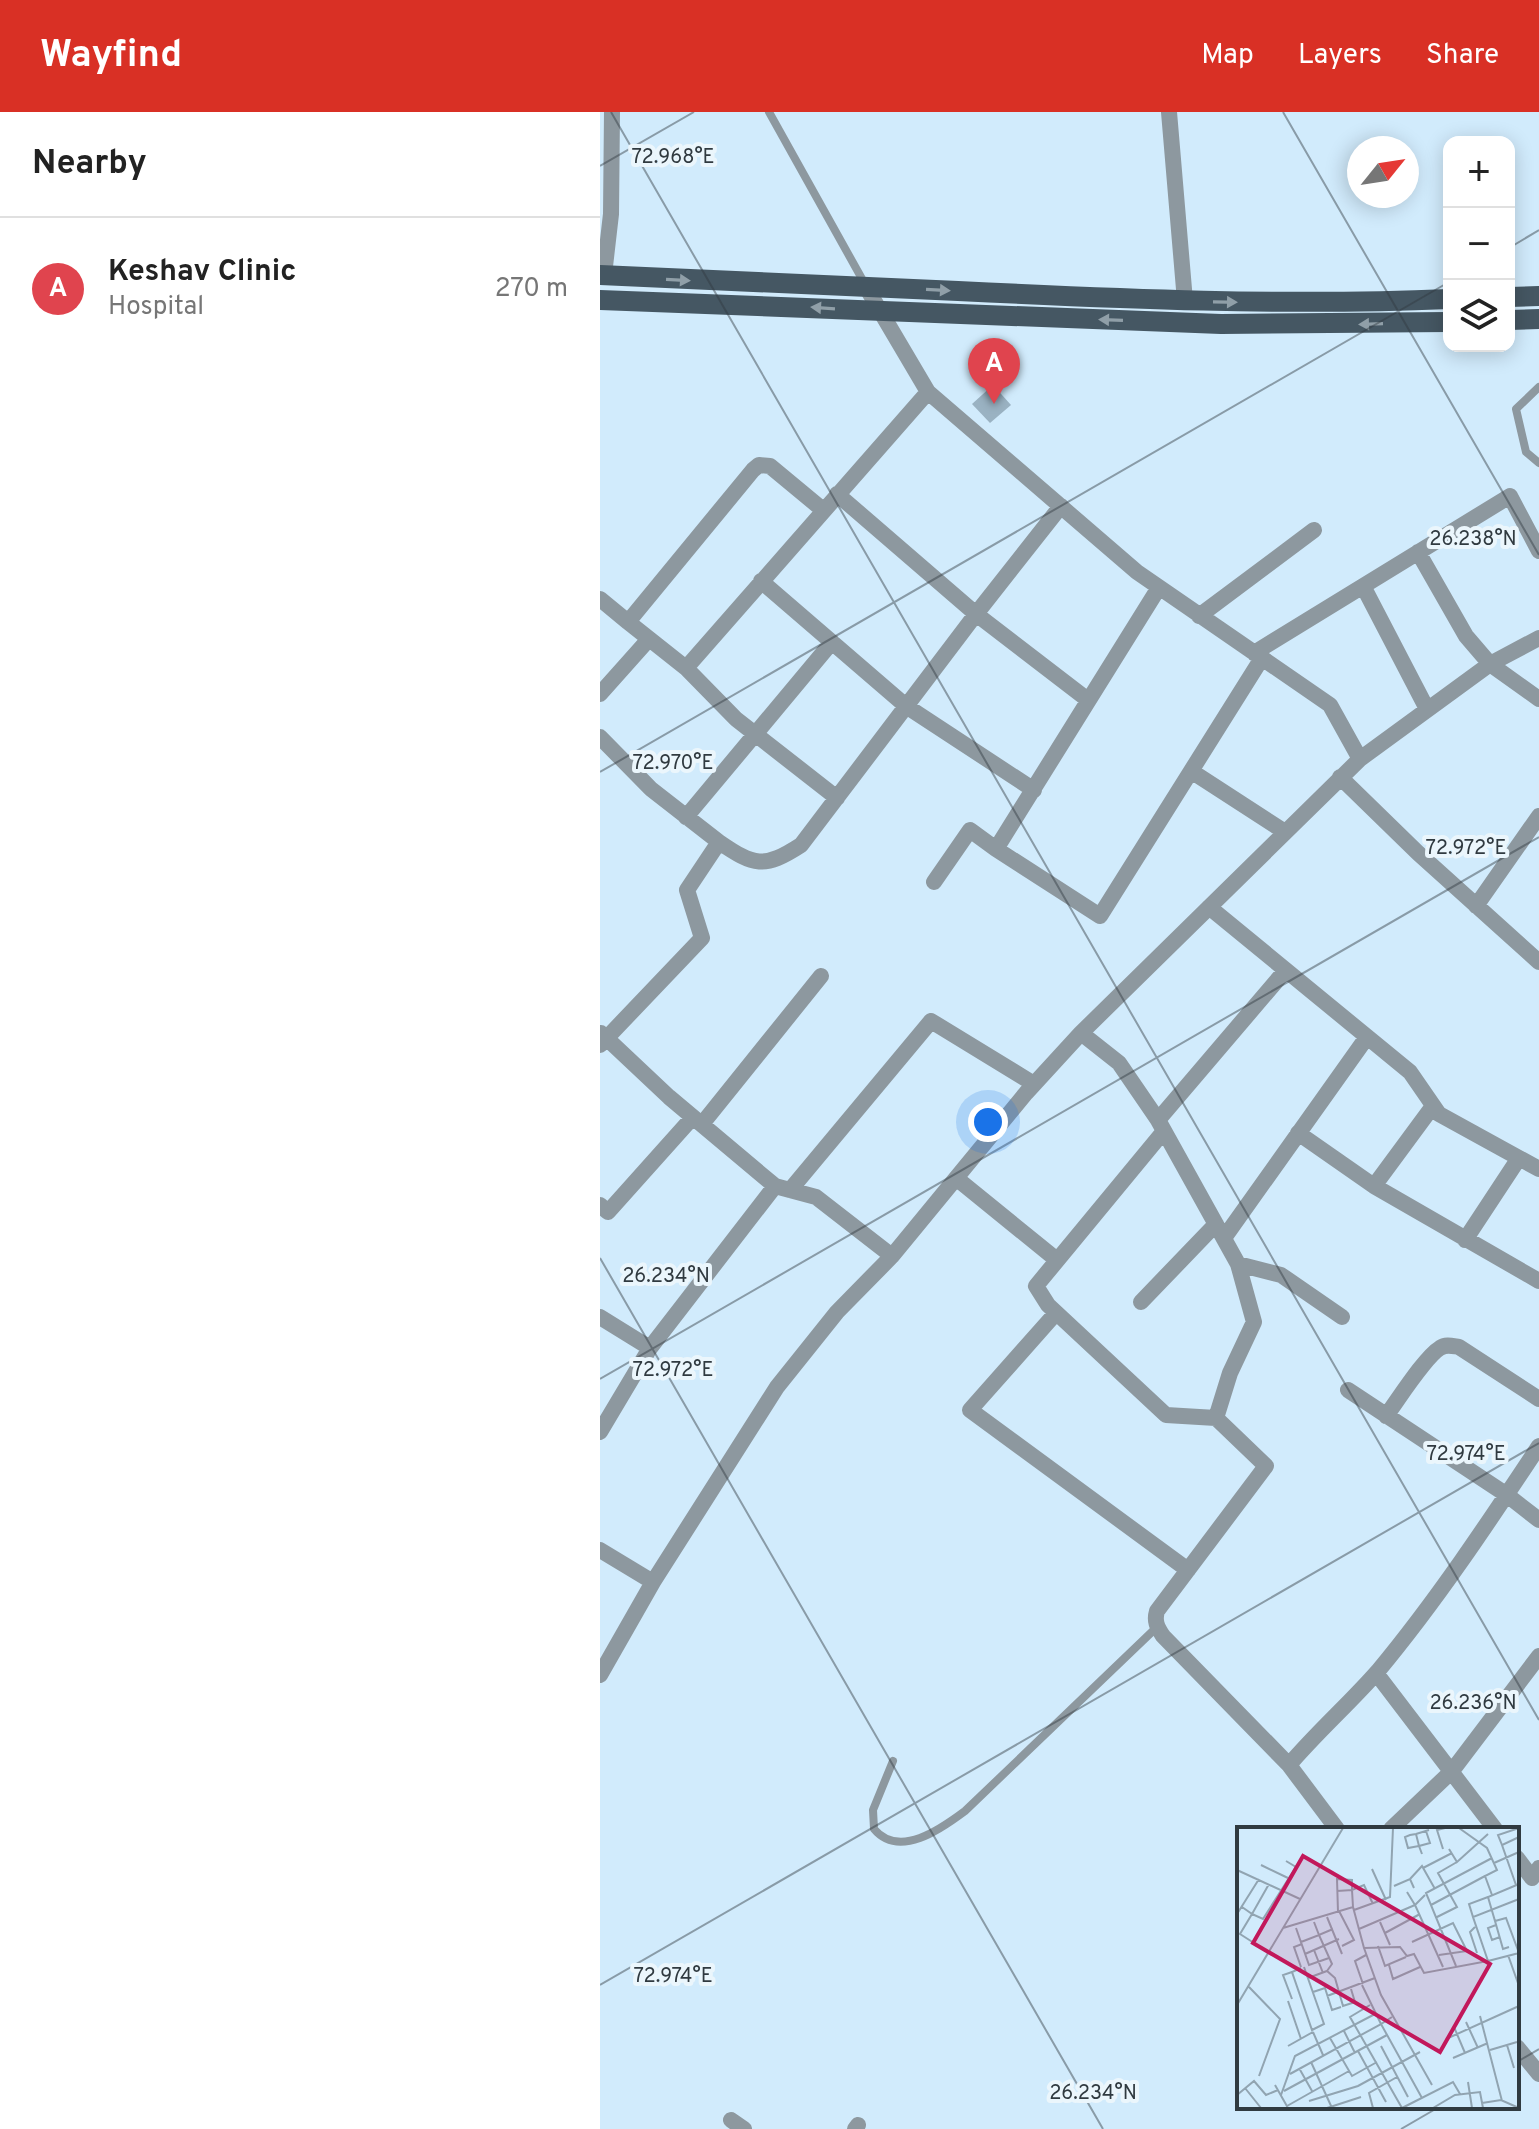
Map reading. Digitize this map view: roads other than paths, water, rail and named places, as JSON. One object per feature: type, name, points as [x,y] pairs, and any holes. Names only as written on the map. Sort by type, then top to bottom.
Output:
[{"type":"main road","points":[[602,275],[763,285],[1185,301],[1328,303],[1443,299]]},
{"type":"main road","points":[[1515,297],[1539,296]]},
{"type":"main road","points":[[600,300],[1221,324],[1443,322]]},
{"type":"main road","points":[[1515,320],[1539,319]]},
{"type":"street","points":[[602,275],[611,214],[612,112]]},
{"type":"street","points":[[1169,112],[1185,301]]},
{"type":"street","points":[[866,287],[928,392],[1158,589],[1330,705],[1360,759]]},
{"type":"street","points":[[686,668],[928,392]]},
{"type":"street","points":[[628,622],[759,465],[770,466],[823,510]]},
{"type":"street","points":[[837,494],[976,614],[1088,700]]},
{"type":"street","points":[[934,882],[970,830],[1100,916],[1191,771],[1258,656],[1363,586],[1510,496],[1539,551]]},
{"type":"street","points":[[600,737],[651,789],[719,842],[745,860],[775,862],[801,845],[1061,506]]},
{"type":"street","points":[[1199,616],[1314,530]]},
{"type":"street","points":[[1418,552],[1466,636],[1490,664],[1539,699]]},
{"type":"street","points":[[761,581],[906,706],[1034,790]]},
{"type":"street","points":[[1363,586],[1427,709]]},
{"type":"street","points":[[996,849],[1158,589]]},
{"type":"street","points":[[600,599],[686,668],[755,734],[837,798]]},
{"type":"street","points":[[600,1675],[653,1582],[777,1387],[837,1312],[892,1256],[1034,1084],[1081,1033],[1360,759],[1490,664],[1539,638]]},
{"type":"street","points":[[600,694],[649,639]]},
{"type":"street","points":[[686,817],[832,642]]},
{"type":"street","points":[[1191,771],[1285,832]]},
{"type":"street","points":[[1340,777],[1539,962]]},
{"type":"street","points":[[1476,906],[1539,816]]},
{"type":"street","points":[[719,842],[687,890],[702,938],[602,1039],[783,1188],[816,1197],[892,1256]]},
{"type":"street","points":[[1209,907],[1410,1072],[1439,1114],[1539,1169]]},
{"type":"street","points":[[1285,971],[1036,1286],[1056,1313],[1166,1415],[1216,1418],[1266,1466],[1157,1611],[1155,1619],[1163,1636],[1289,1765],[1336,1827]]},
{"type":"street","points":[[600,1205],[608,1212],[698,1121],[821,976]]},
{"type":"street","points":[[600,1431],[650,1348],[783,1188],[931,1021],[1034,1084]]},
{"type":"street","points":[[1081,1033],[1119,1063],[1161,1126],[1238,1264],[1254,1322],[1230,1373],[1216,1418]]},
{"type":"street","points":[[1141,1302],[1220,1231],[1298,1133],[1367,1037]]},
{"type":"street","points":[[1374,1186],[1433,1106]]},
{"type":"street","points":[[1298,1133],[1374,1186],[1539,1281]]},
{"type":"street","points":[[1465,1240],[1519,1158]]},
{"type":"street","points":[[956,1178],[1057,1260]]},
{"type":"street","points":[[1238,1264],[1281,1275],[1342,1317]]},
{"type":"street","points":[[1056,1313],[970,1410],[1188,1570]]},
{"type":"street","points":[[600,1317],[650,1348]]},
{"type":"street","points":[[1386,1416],[1432,1355],[1449,1345],[1459,1347],[1539,1399]]},
{"type":"street","points":[[1348,1390],[1507,1495],[1539,1520]]},
{"type":"street","points":[[1289,1765],[1376,1673],[1428,1607],[1539,1446]]},
{"type":"street","points":[[600,1550],[653,1582]]},
{"type":"street","points":[[1393,1827],[1452,1771],[1539,1656]]},
{"type":"street","points":[[1376,1673],[1494,1827]]},
{"type":"street","points":[[1519,1860],[1537,1878]]},
{"type":"street","points":[[1519,2049],[1539,2074]]},
{"type":"lane","points":[[769,112],[866,287]]},
{"type":"lane","points":[[1539,387],[1516,409],[1526,452],[1539,463]]},
{"type":"lane","points":[[893,1761],[873,1810],[874,1829],[886,1840],[894,1841],[936,1832],[965,1811],[1157,1627]]},
{"type":"place","name":"Keshav Clinic","points":[[994,404]]}]
